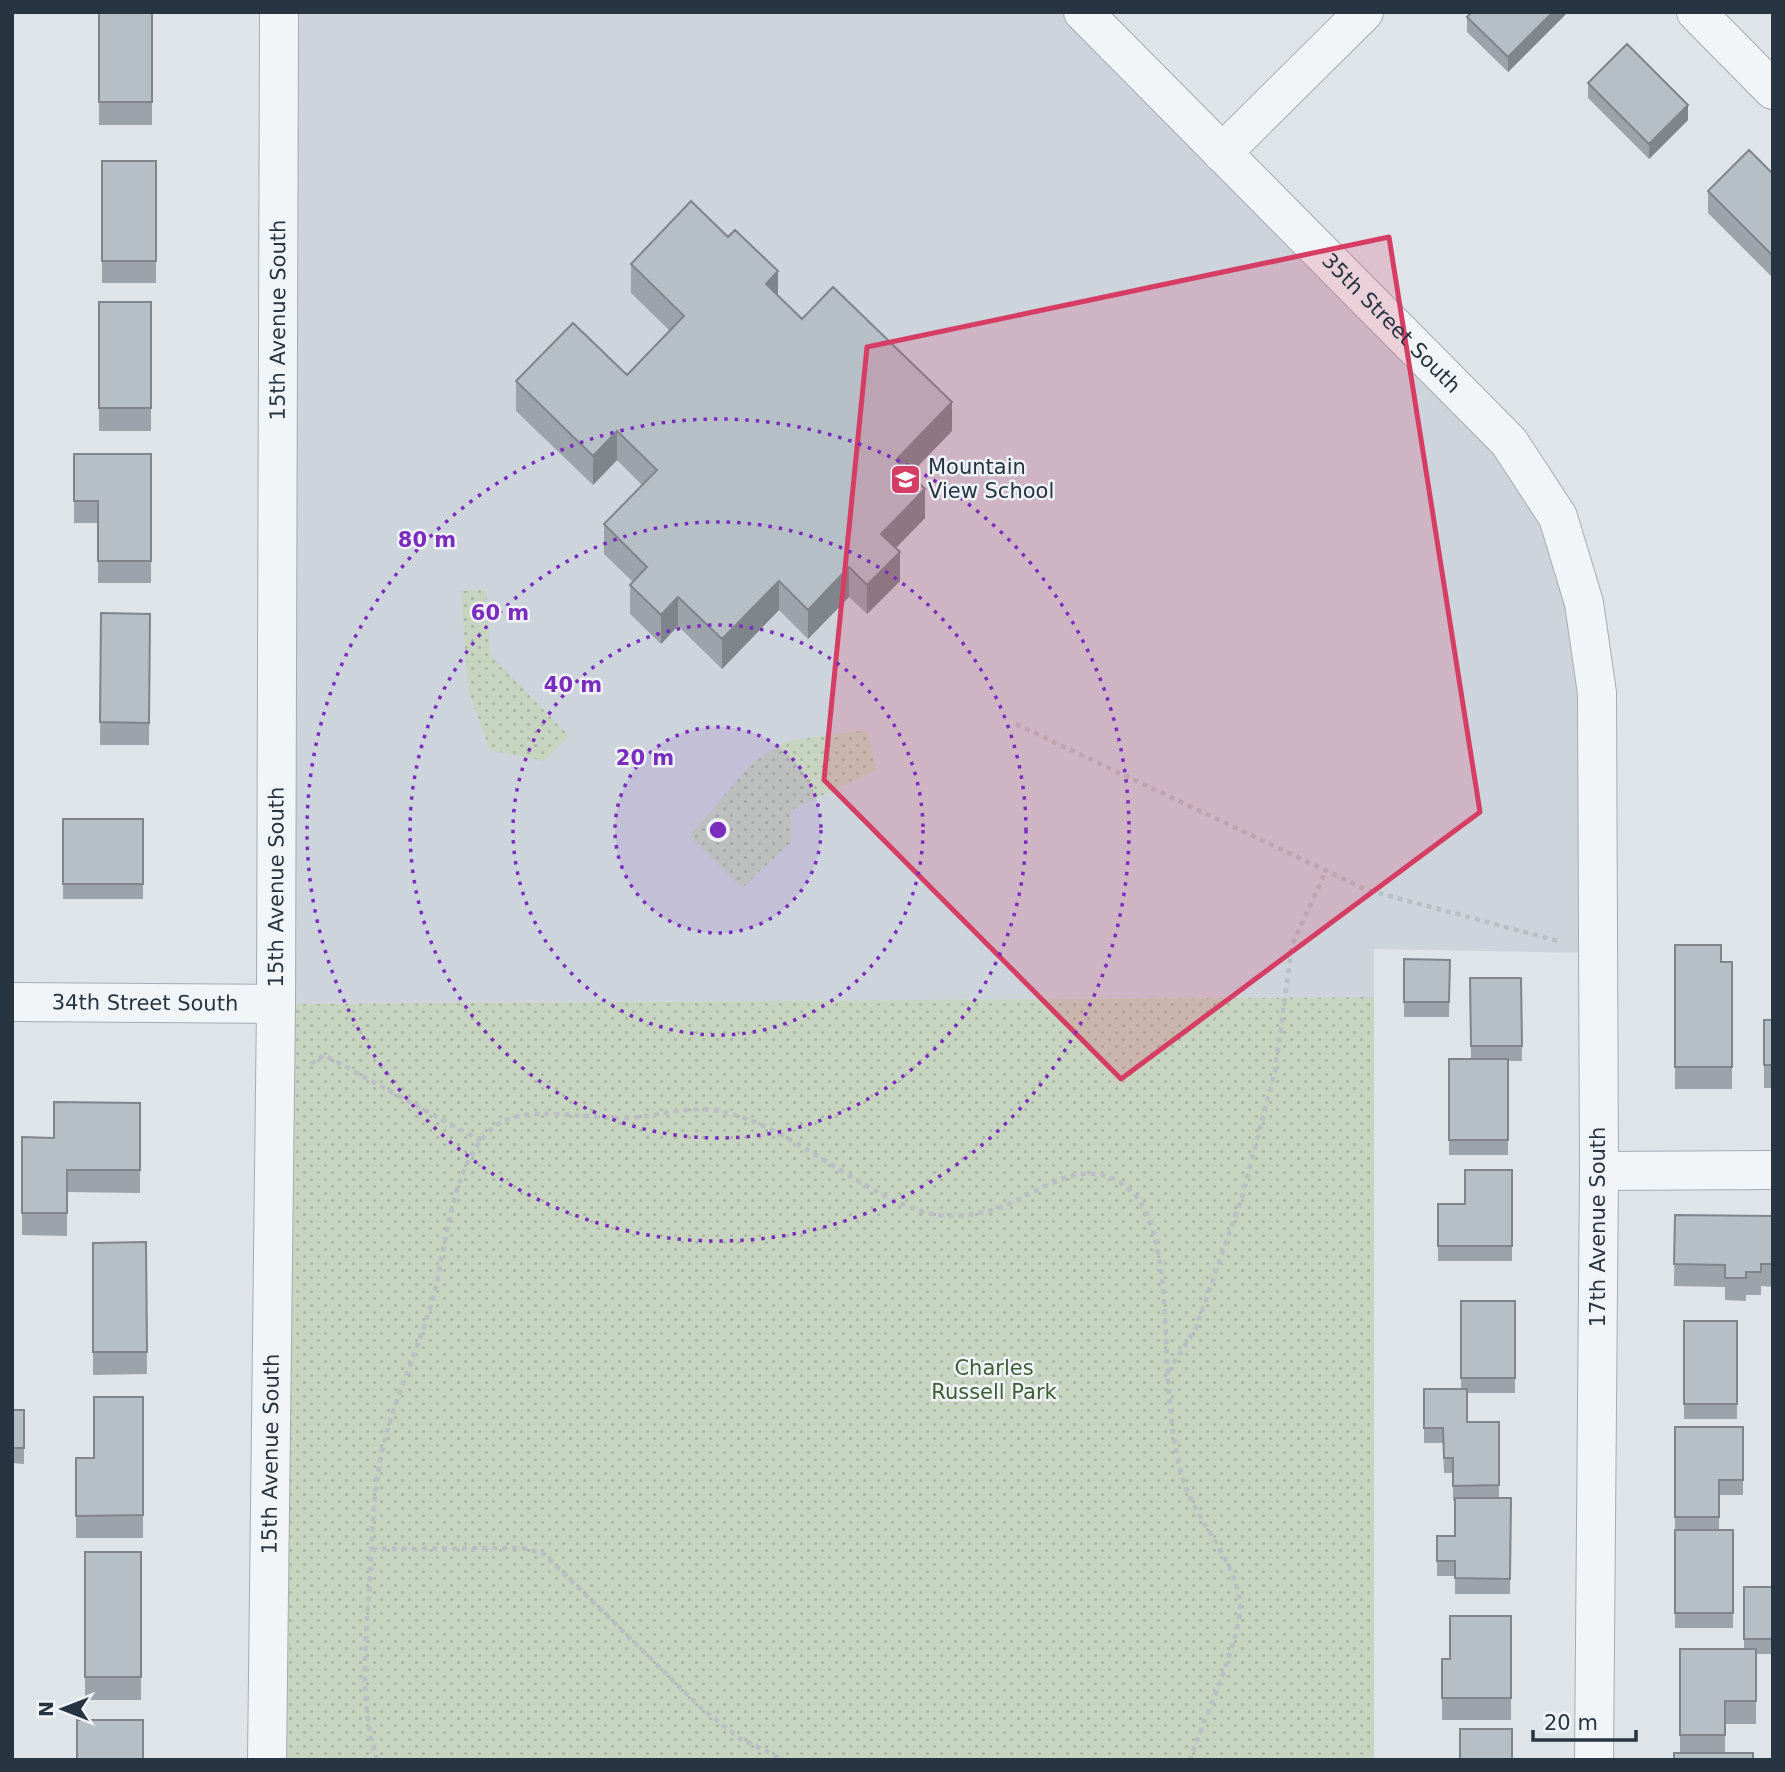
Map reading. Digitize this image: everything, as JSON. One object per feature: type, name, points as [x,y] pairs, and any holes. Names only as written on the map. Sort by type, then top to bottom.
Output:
[{"type":"street","name":"15th Avenue South","points":[[267,1760],[276,1004],[279,12]]},
{"type":"street","name":"35th Street South","points":[[1083,12],[1508,442],[1558,517],[1584,603],[1597,693]]},
{"type":"street","points":[[1222,153],[1364,12]]},
{"type":"street","points":[[1696,12],[1773,90]]},
{"type":"street","name":"17th Avenue South","points":[[1594,1760],[1599,1171],[1597,693]]},
{"type":"street","name":"34th Street South","points":[[12,1002],[276,1004]]},
{"type":"street","points":[[1599,1171],[1773,1170]]},
{"type":"path","points":[[1016,724],[1326,871],[1390,898],[1597,953]]},
{"type":"path","points":[[1168,1373],[1196,1328],[1242,1197],[1275,1070],[1292,945],[1326,871]]},
{"type":"path","points":[[275,1067],[310,1066],[324,1055],[481,1141]]},
{"type":"path","points":[[377,1760],[369,1735],[364,1684],[380,1461],[395,1406],[435,1294],[445,1233],[461,1180],[481,1141],[506,1120],[537,1115],[623,1119],[713,1110],[750,1119],[906,1204],[929,1213],[966,1216],[1003,1206],[1058,1178],[1080,1173],[1103,1175],[1125,1185],[1141,1201],[1152,1222],[1164,1308],[1170,1403],[1183,1479],[1203,1524],[1228,1565],[1240,1604],[1237,1632],[1190,1760]]},
{"type":"path","points":[[372,1549],[522,1548],[543,1553],[699,1706],[739,1738],[784,1760]]},
{"type":"highlighted area","points":[[1389,237],[1480,812],[1121,1079],[824,780],[867,347]]},
{"type":"shaded area","name":"Mountain View School","points":[[279,12],[1083,12],[1509,442],[1584,603],[1596,953],[1374,949],[1374,997],[276,1004]]},
{"type":"green space","points":[[486,590],[490,655],[569,736],[544,761],[490,750],[468,690],[461,591]]},
{"type":"green space","points":[[867,730],[876,770],[791,810],[791,842],[742,888],[690,836],[752,763],[787,741]]},
{"type":"green space","name":"Charles Russell Park","points":[[1374,997],[1374,1760],[270,1760],[276,1004]]},
{"type":"building","points":[[99,12],[152,12],[152,102],[99,102]]},
{"type":"building","points":[[1472,12],[1553,12],[1508,57],[1467,17]]},
{"type":"building","points":[[1627,44],[1688,105],[1649,144],[1588,83]]},
{"type":"building","points":[[1749,150],[1773,174],[1773,256],[1708,191]]},
{"type":"building","points":[[102,161],[156,161],[156,261],[102,261]]},
{"type":"building","points":[[691,201],[728,237],[735,230],[778,271],[766,284],[802,319],[833,287],[952,402],[896,460],[925,489],[881,534],[900,552],[867,585],[849,567],[808,610],[779,581],[722,639],[678,597],[661,615],[630,585],[647,567],[604,524],[657,470],[617,431],[593,456],[516,381],[573,323],[627,375],[684,316],[631,264]]},
{"type":"building","points":[[99,302],[151,302],[151,408],[99,408]]},
{"type":"building","points":[[74,454],[151,454],[151,561],[98,561],[98,501],[74,501]]},
{"type":"building","points":[[101,613],[150,614],[149,723],[100,722]]},
{"type":"building","points":[[63,819],[143,819],[143,884],[63,884]]},
{"type":"building","points":[[1675,945],[1721,945],[1721,962],[1732,962],[1732,1067],[1675,1067]]},
{"type":"building","points":[[1404,959],[1450,960],[1449,1002],[1404,1002]]},
{"type":"building","points":[[1470,978],[1521,978],[1522,1046],[1471,1046]]},
{"type":"building","points":[[1764,1020],[1773,1020],[1773,1065],[1764,1065]]},
{"type":"building","points":[[1449,1059],[1508,1059],[1508,1140],[1449,1140]]},
{"type":"building","points":[[54,1102],[140,1103],[140,1170],[67,1170],[67,1213],[22,1213],[22,1137],[54,1138]]},
{"type":"building","points":[[1465,1170],[1512,1170],[1512,1246],[1438,1246],[1438,1204],[1465,1204]]},
{"type":"building","points":[[1675,1215],[1773,1216],[1773,1264],[1761,1264],[1761,1272],[1746,1272],[1746,1278],[1725,1278],[1725,1265],[1674,1264]]},
{"type":"building","points":[[146,1242],[147,1352],[93,1352],[93,1243]]},
{"type":"building","points":[[1461,1301],[1515,1301],[1515,1378],[1461,1378]]},
{"type":"building","points":[[1684,1321],[1737,1321],[1737,1404],[1684,1404]]},
{"type":"building","points":[[1424,1389],[1467,1389],[1467,1422],[1499,1422],[1499,1485],[1453,1486],[1453,1458],[1444,1458],[1443,1428],[1424,1428]]},
{"type":"building","points":[[94,1397],[143,1397],[143,1515],[76,1516],[76,1458],[94,1458]]},
{"type":"building","points":[[12,1410],[24,1410],[24,1448],[12,1448]]},
{"type":"building","points":[[1675,1427],[1743,1427],[1743,1480],[1719,1480],[1719,1517],[1675,1517]]},
{"type":"building","points":[[1455,1498],[1511,1498],[1510,1579],[1455,1578],[1455,1561],[1437,1561],[1437,1536],[1455,1536]]},
{"type":"building","points":[[1675,1530],[1733,1530],[1733,1613],[1675,1613]]},
{"type":"building","points":[[85,1552],[141,1552],[141,1677],[85,1677]]},
{"type":"building","points":[[1744,1587],[1773,1587],[1773,1639],[1744,1639]]},
{"type":"building","points":[[1450,1616],[1511,1616],[1511,1698],[1442,1698],[1442,1659],[1450,1659]]},
{"type":"building","points":[[1680,1649],[1756,1649],[1756,1701],[1725,1701],[1725,1735],[1680,1735]]},
{"type":"building","points":[[77,1720],[143,1720],[143,1760],[77,1760]]},
{"type":"building","points":[[1460,1729],[1512,1729],[1512,1760],[1460,1760]]},
{"type":"building","points":[[1674,1753],[1753,1753],[1753,1760],[1674,1760]]},
{"type":"place","name":"Mountain View School","points":[[905,479]]}]
